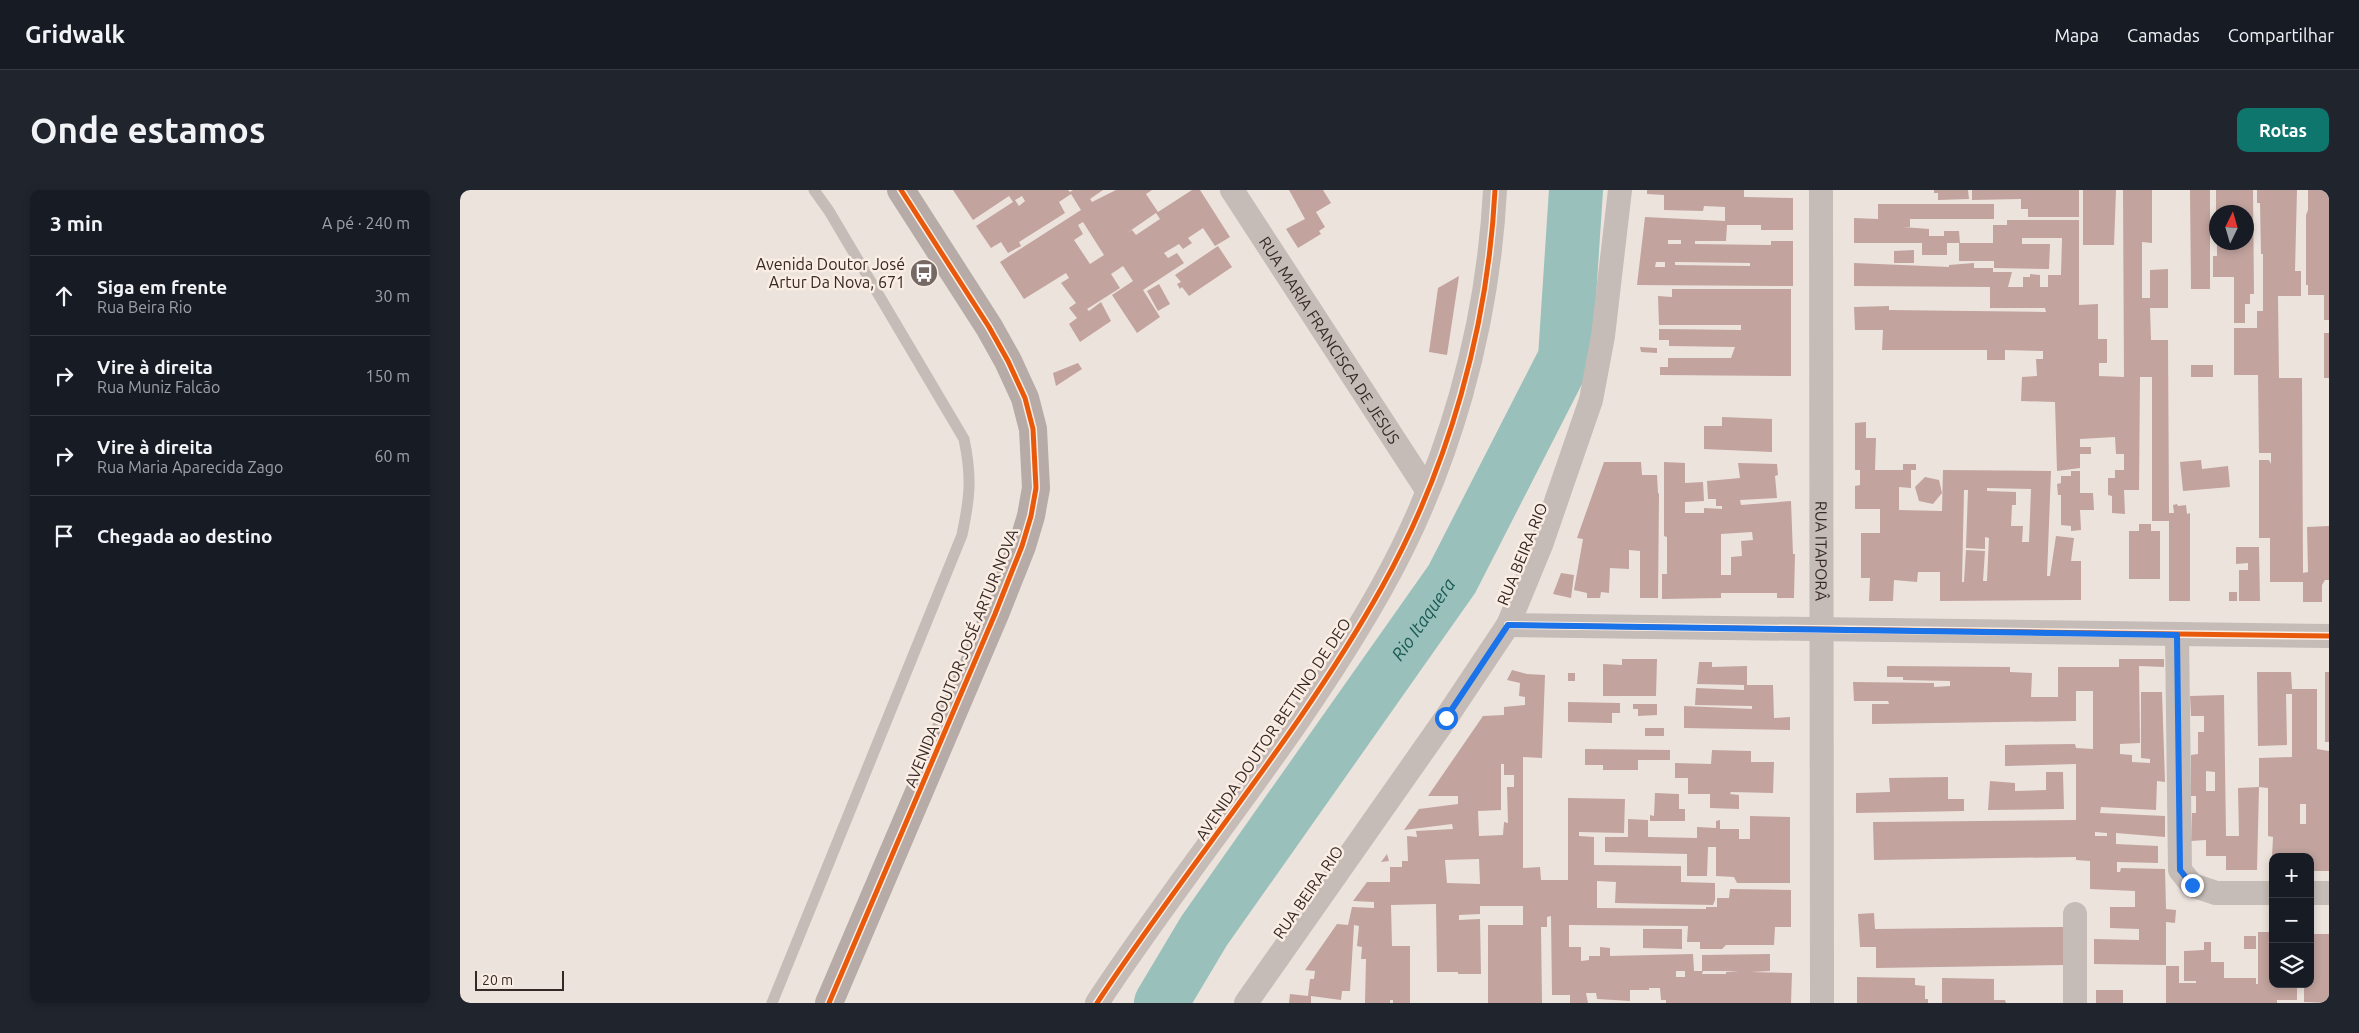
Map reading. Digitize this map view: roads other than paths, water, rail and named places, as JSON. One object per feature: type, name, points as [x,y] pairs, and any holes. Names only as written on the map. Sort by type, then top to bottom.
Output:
[{"type":"main road","name":"AVENIDA DOUTOR JOSÉ ARTUR NOVA","points":[[829,1003],[995,614],[1022,546],[1031,516],[1036,488],[1033,429],[1025,398],[1008,361],[989,327],[901,190]]},
{"type":"street","name":"RUA MARIA FRANCISCA DE JESUS","points":[[1232,190],[1427,490]]},
{"type":"street","name":"AVENIDA DOUTOR BETTINO DE DEO","points":[[1097,1003],[1137,942],[1295,724],[1344,650],[1382,587],[1409,534],[1443,450],[1466,376],[1484,304],[1492,240],[1494,190]]},
{"type":"street","name":"RUA BEIRA RIO","points":[[1246,1003],[1446,718],[1508,625],[1541,545],[1591,400],[1604,327],[1620,190]]},
{"type":"street","name":"RUA ITAPORÂ","points":[[1821,190],[1822,1003]]},
{"type":"street","points":[[1508,625],[2329,636]]},
{"type":"street","points":[[2177,635],[2180,870],[2192,885],[2216,893],[2269,893]]},
{"type":"street","points":[[2314,893],[2329,893]]},
{"type":"street","points":[[2075,914],[2075,1003]]},
{"type":"lane","points":[[772,1003],[962,535],[970,500],[970,469],[964,439],[829,211],[814,190]]},
{"type":"waterway","name":"Rio Itaquera","points":[[1161,1003],[1204,931],[1452,579],[1565,358],[1576,190]]},
{"type":"place","name":"Avenida Doutor José Artur Da Nova, 671","points":[[924,273]]}]
